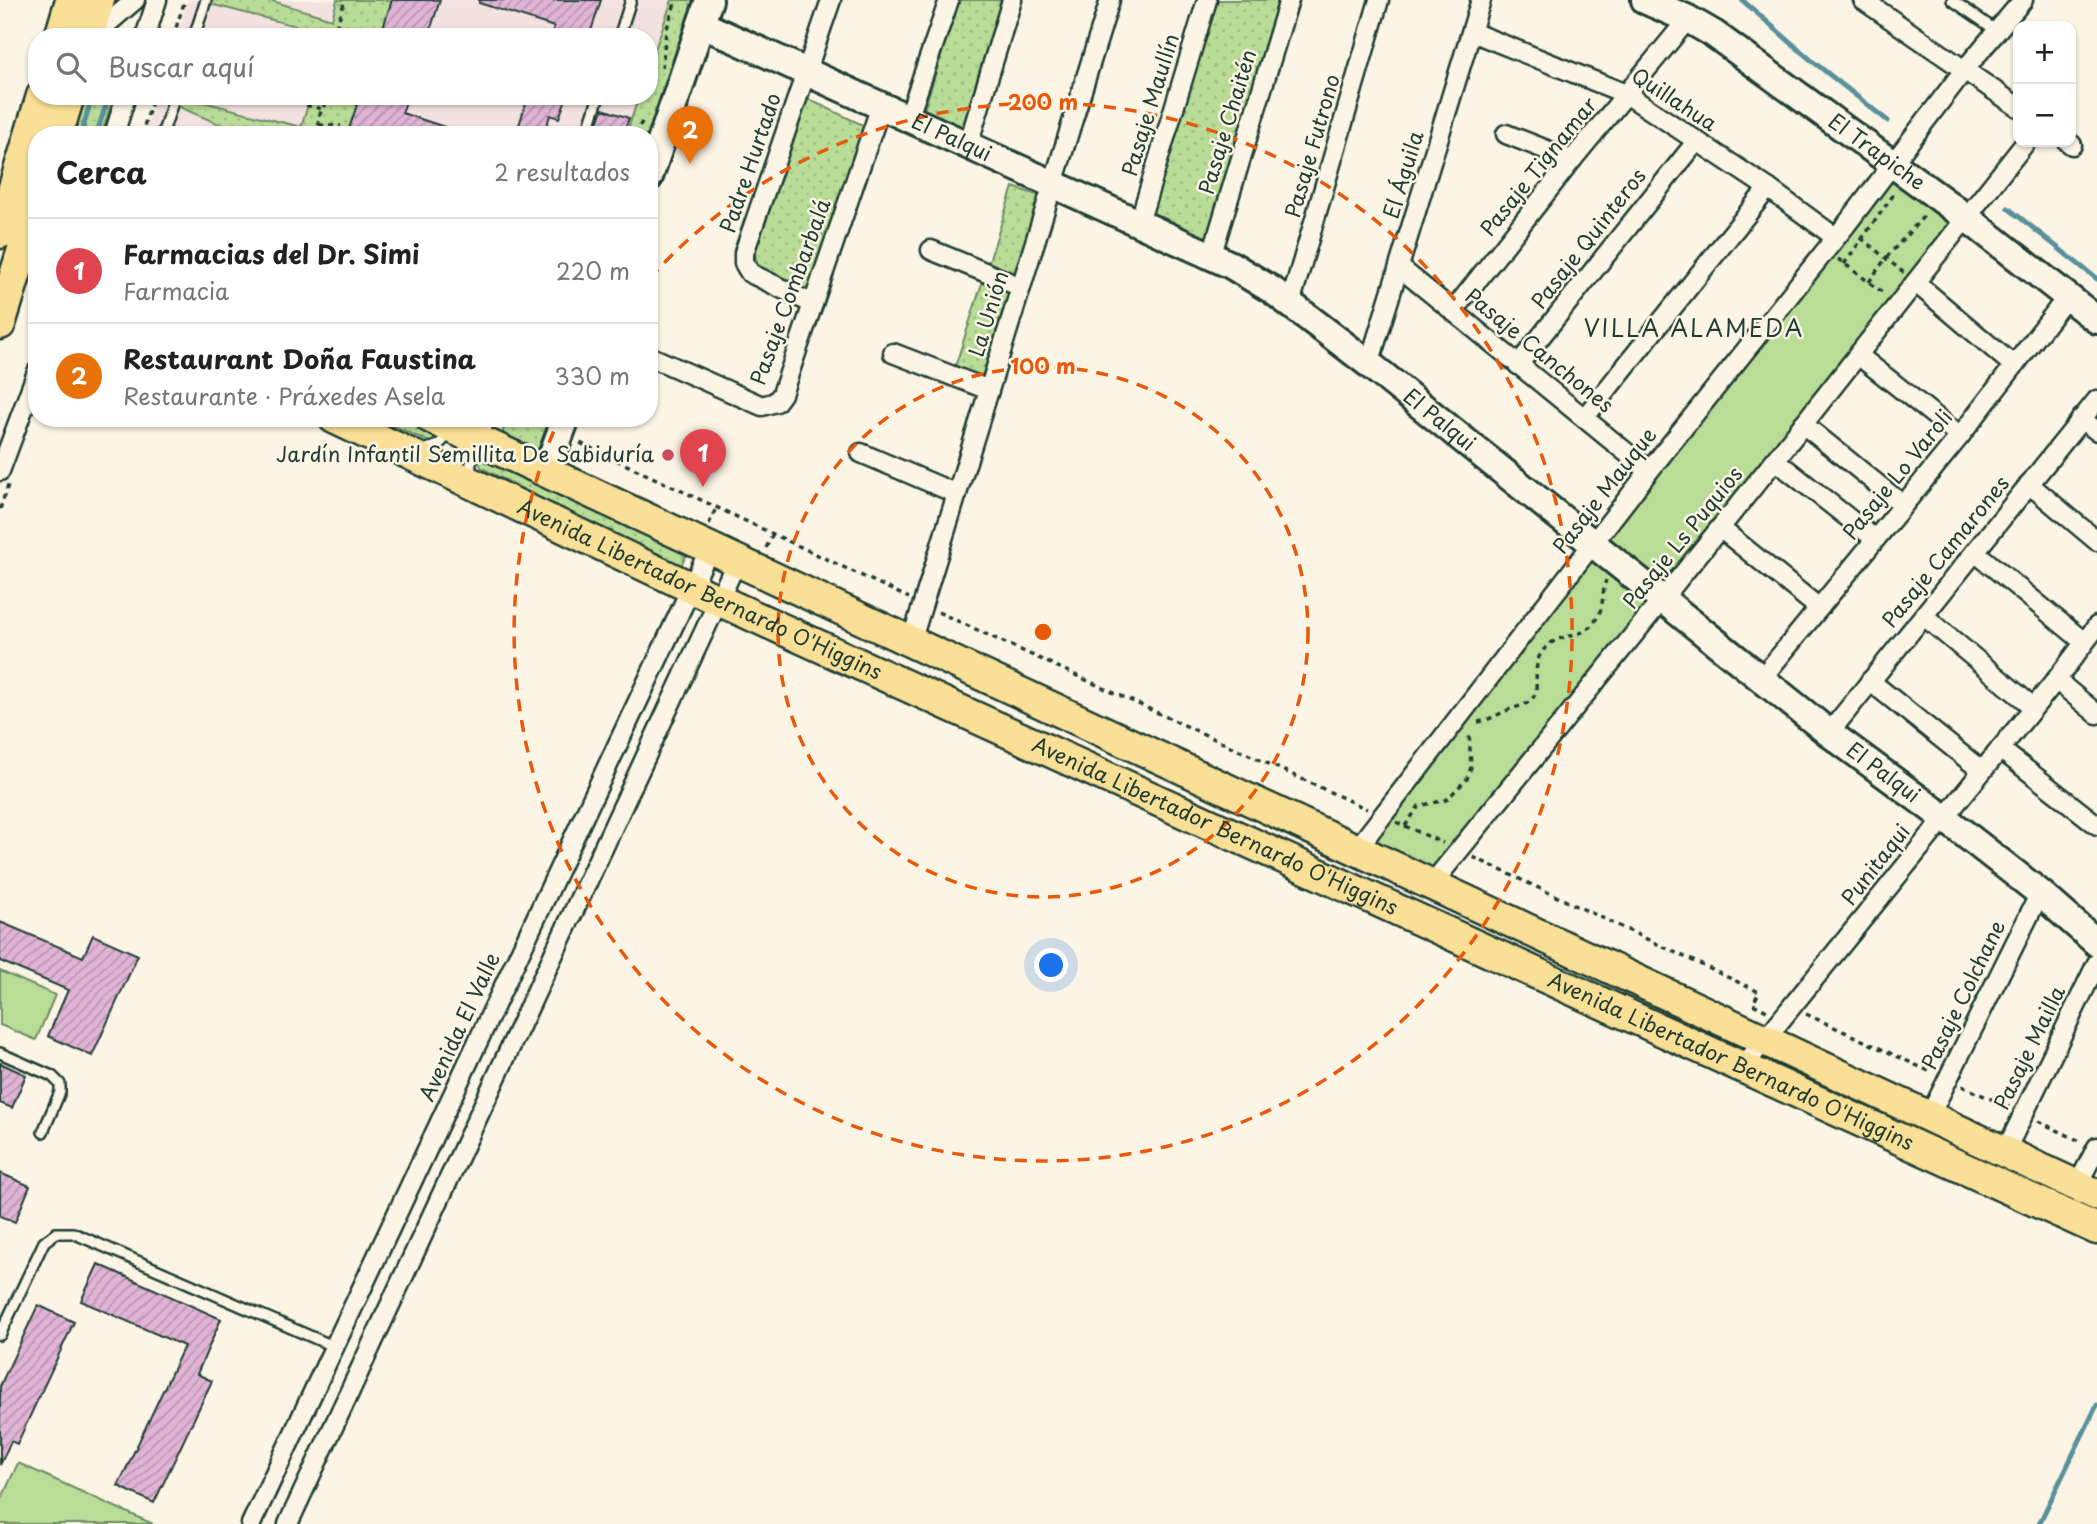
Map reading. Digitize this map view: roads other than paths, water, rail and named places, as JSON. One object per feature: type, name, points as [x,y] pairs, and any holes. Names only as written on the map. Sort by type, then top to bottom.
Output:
[{"type":"main road","points":[[63,28],[71,0]]},
{"type":"main road","points":[[92,28],[99,0]]},
{"type":"main road","points":[[36,126],[39,105]]},
{"type":"main road","points":[[60,126],[66,105]]},
{"type":"main road","points":[[0,324],[17,270],[16,239],[28,170]]},
{"type":"main road","points":[[16,239],[28,219]]},
{"type":"main road","name":"Avenida Libertador Bernardo O'Higgins","points":[[353,427],[692,588],[2097,1229]]},
{"type":"main road","name":"Avenida Libertador Bernardo O'Higgins","points":[[486,430],[546,472],[1431,885],[1777,1036],[1929,1117],[2087,1191]]},
{"type":"main road","points":[[1770,1080],[1777,1036]]},
{"type":"street","points":[[101,28],[135,0]]},
{"type":"street","points":[[148,28],[157,0]]},
{"type":"street","name":"Padre Hurtado","points":[[813,304],[750,273],[744,263],[744,253],[831,0]]},
{"type":"street","points":[[908,119],[949,0]]},
{"type":"street","points":[[968,145],[1012,0]]},
{"type":"street","name":"La Unión","points":[[911,642],[1110,0]]},
{"type":"street","name":"Pasaje Maullín","points":[[1139,223],[1207,0]]},
{"type":"street","name":"Pasaje Chaitén","points":[[1211,257],[1289,0]]},
{"type":"street","name":"Pasaje Futrono","points":[[1290,304],[1379,0]]},
{"type":"street","name":"El Águila","points":[[1369,364],[1481,0]]},
{"type":"street","name":"El Trapiche","points":[[1645,0],[1714,34],[1967,218],[2097,320]]},
{"type":"street","points":[[1863,0],[2013,103]]},
{"type":"street","name":"Pasaje Mauque","points":[[1356,850],[1593,542],[1893,164],[1965,69],[2023,0]]},
{"type":"street","points":[[658,150],[705,12]]},
{"type":"street","name":"El Palqui","points":[[705,12],[806,73],[1053,183],[1252,278],[1369,364],[1829,733],[2040,893],[2097,943]]},
{"type":"street","name":"Pasaje Tignamar","points":[[1453,311],[1688,19]]},
{"type":"street","name":"Quillahua","points":[[1472,32],[1626,94],[1768,188],[1835,237]]},
{"type":"street","points":[[117,126],[123,105]]},
{"type":"street","name":"Pasaje Combarbalá","points":[[658,360],[762,406],[770,406],[776,402],[782,394],[881,106]]},
{"type":"street","points":[[1506,134],[1572,160]]},
{"type":"street","name":"Pasaje Quinteros","points":[[1518,365],[1696,142]]},
{"type":"street","name":"Pasaje Ls Puquios","points":[[1431,885],[1775,460],[2022,147]]},
{"type":"street","points":[[1585,417],[1768,188]]},
{"type":"street","points":[[931,250],[1021,287]]},
{"type":"street","name":"Pasaje Canchones","points":[[1399,267],[1649,471]]},
{"type":"street","points":[[1916,283],[2014,366]]},
{"type":"street","name":"Pasaje Lo Varoli","points":[[1761,679],[1960,436],[2067,297]]},
{"type":"street","points":[[893,353],[989,390]]},
{"type":"street","points":[[1858,355],[1960,436]]},
{"type":"street","points":[[0,471],[28,396]]},
{"type":"street","name":"Pasaje Camarones","points":[[1829,733],[2097,400]]},
{"type":"street","points":[[2081,419],[2097,431]]},
{"type":"street","points":[[1803,424],[1903,505]]},
{"type":"street","points":[[546,472],[553,427]]},
{"type":"street","points":[[861,453],[957,494]]},
{"type":"street","points":[[1775,460],[1875,539]]},
{"type":"street","points":[[2029,484],[2097,541]]},
{"type":"street","points":[[1720,528],[1819,608]]},
{"type":"street","name":"Avenida El Valle","points":[[251,1524],[710,548]]},
{"type":"street","points":[[1975,552],[2084,642]]},
{"type":"street","points":[[288,1524],[737,561]]},
{"type":"street","points":[[1924,616],[2033,707]]},
{"type":"street","name":"Punitaqui","points":[[1742,1068],[1777,1036],[1943,817],[2097,626]]},
{"type":"street","points":[[2056,680],[2097,714]]},
{"type":"street","points":[[1870,681],[1982,771]]},
{"type":"street","points":[[2000,749],[2097,825]]},
{"type":"street","name":"Pasaje Colchane","points":[[1929,1117],[2040,893]]},
{"type":"street","name":"Pasaje Mailla","points":[[2005,1152],[2097,963]]},
{"type":"street","points":[[2087,1191],[2097,1148]]},
{"type":"lane","points":[[197,28],[206,0]]},
{"type":"lane","points":[[622,28],[631,0]]},
{"type":"lane","points":[[1952,0],[1997,31]]},
{"type":"lane","points":[[165,126],[172,105]]},
{"type":"lane","points":[[589,126],[596,105]]},
{"type":"lane","points":[[398,448],[420,450],[440,445],[445,439],[444,427]]},
{"type":"lane","points":[[472,484],[471,463],[486,430]]},
{"type":"lane","points":[[0,1053],[52,1076],[60,1084],[60,1092],[43,1132]]},
{"type":"lane","points":[[0,1335],[44,1242],[56,1233],[73,1233],[335,1347]]},
{"type":"waterway","points":[[1742,0],[1811,60],[1888,121]]},
{"type":"waterway","points":[[84,126],[89,105]]},
{"type":"waterway","points":[[99,126],[106,105]]},
{"type":"waterway","points":[[2008,208],[2097,279]]},
{"type":"waterway","points":[[2039,1524],[2097,1405]]},
{"type":"place","name":"Restaurant Doña Faustina","points":[[690,164]]},
{"type":"place","name":"Jardín Infantil Semillita De Sabiduría","points":[[668,455]]},
{"type":"place","name":"Farmacias del Dr. Simi","points":[[703,487]]},
{"type":"district","name":"VILLA ALAMEDA","points":[[1694,329]]}]
